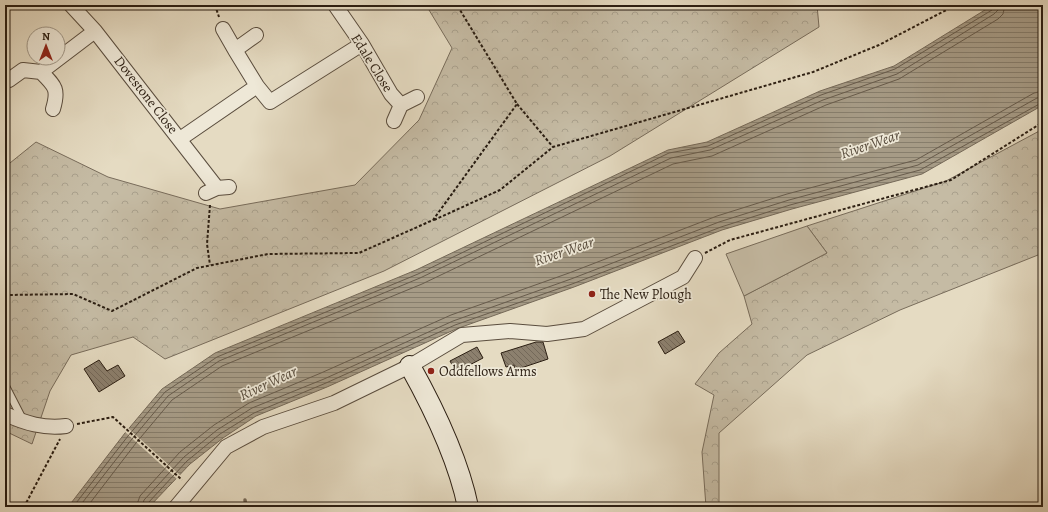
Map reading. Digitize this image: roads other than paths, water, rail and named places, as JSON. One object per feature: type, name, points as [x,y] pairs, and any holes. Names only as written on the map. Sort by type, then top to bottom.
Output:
[{"type":"street","name":"Dovestone Close","points":[[71,5],[95,31],[180,138],[218,189]]},
{"type":"street","name":"Edale Close","points":[[335,5],[362,44],[391,94],[401,105],[417,97]]},
{"type":"street","points":[[223,29],[257,86],[270,102],[362,44]]},
{"type":"street","points":[[41,72],[95,31]]},
{"type":"street","points":[[235,50],[256,35]]},
{"type":"street","points":[[9,80],[23,70],[41,72],[56,87],[57,97],[53,109]]},
{"type":"street","points":[[180,138],[257,86]]},
{"type":"street","points":[[394,121],[401,105]]},
{"type":"street","points":[[176,507],[226,447],[263,427],[334,402],[410,366],[462,335],[510,331],[547,334],[584,329],[683,277],[695,258]]},
{"type":"street","points":[[410,366],[432,410],[462,480],[468,507]]},
{"type":"street","points":[[5,414],[25,423],[51,428],[66,426]]},
{"type":"lane","points":[[5,385],[25,423]]},
{"type":"water","name":"River Wear","points":[[993,5],[1043,5],[1043,105],[922,174],[792,209],[722,230],[574,287],[456,329],[327,387],[256,416],[223,438],[190,464],[149,507],[68,507],[125,433],[162,389],[215,353],[416,270],[668,150],[707,142],[820,91],[894,66]]},
{"type":"waterway","points":[[245,500],[246,507]]},
{"type":"place","name":"The New Plough","points":[[592,294]]},
{"type":"place","name":"Oddfellows Arms","points":[[431,371]]}]
